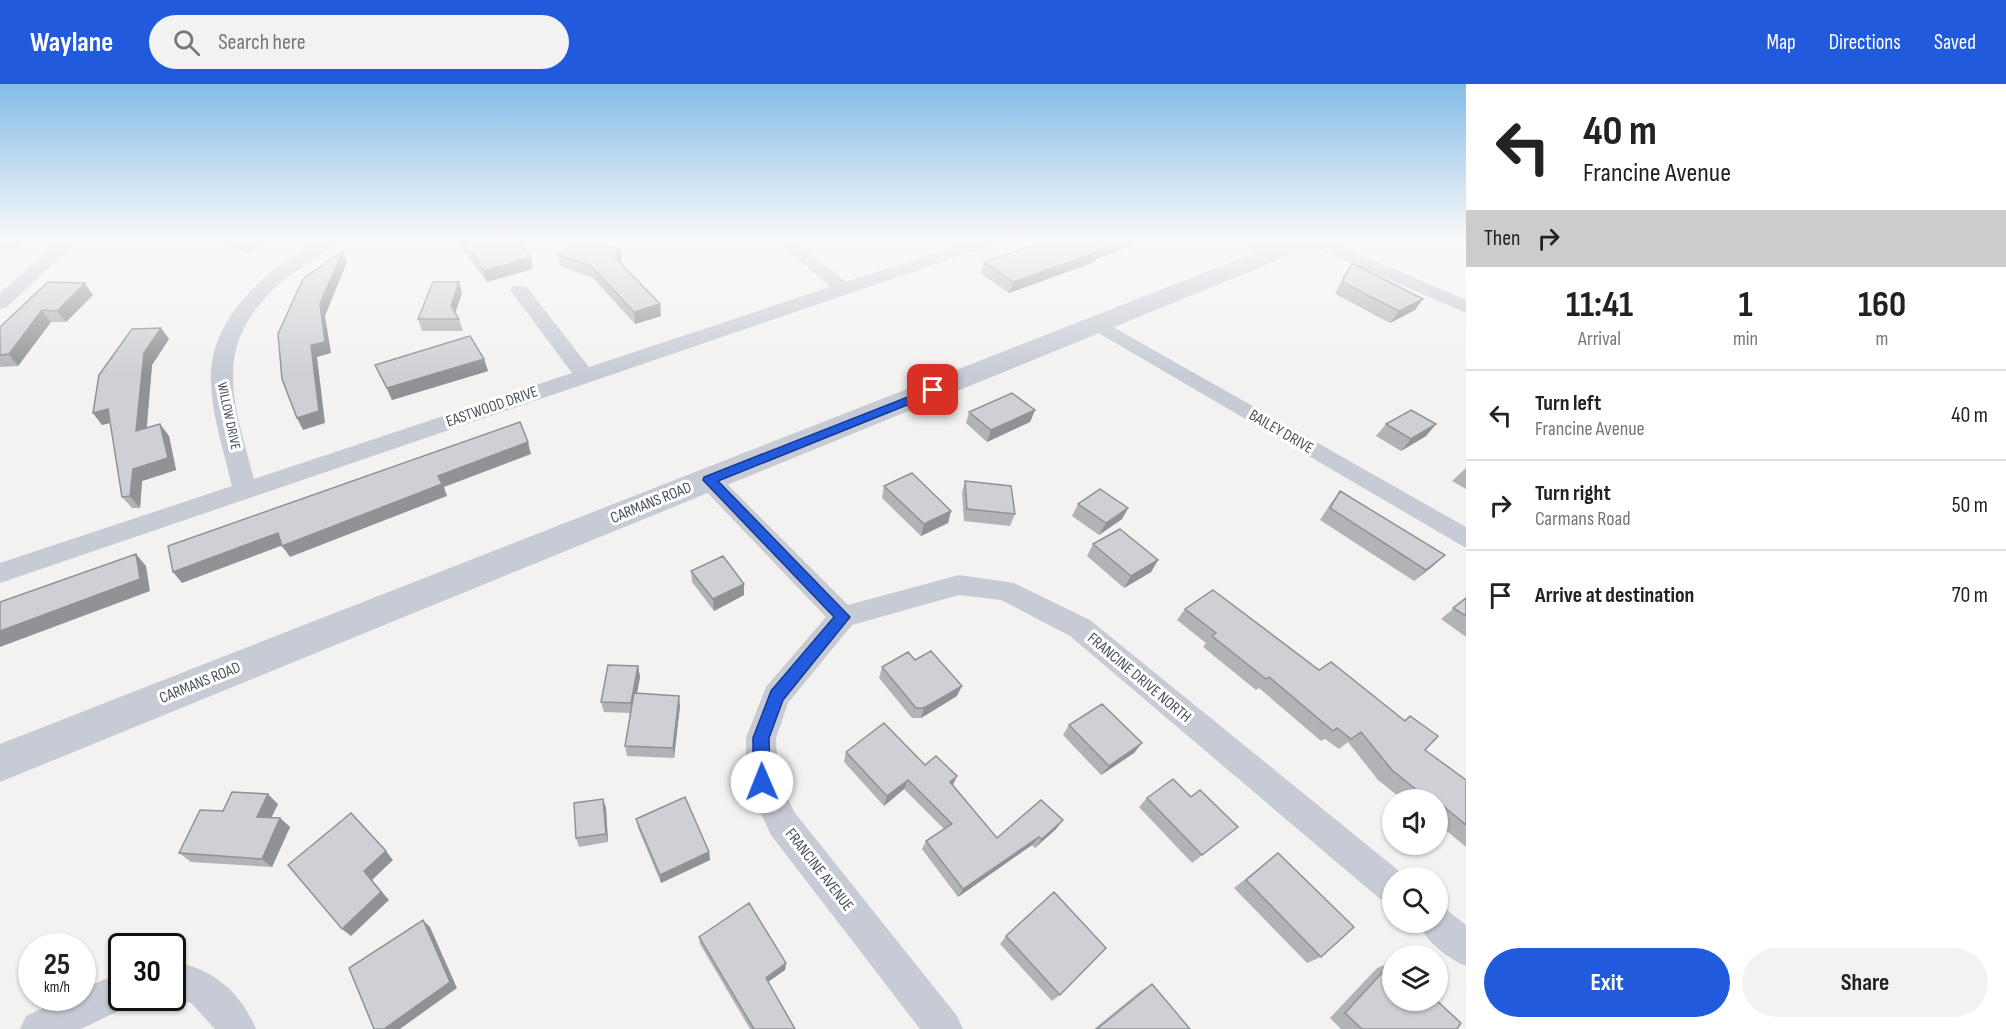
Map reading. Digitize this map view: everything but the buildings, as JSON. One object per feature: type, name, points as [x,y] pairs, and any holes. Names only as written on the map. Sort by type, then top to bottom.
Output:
[{"type":"street","points":[[0,303],[19,286]]},
{"type":"street","name":"WILLOW DRIVE","points":[[245,490],[221,377],[224,353],[230,335],[249,306],[267,286]]},
{"type":"street","points":[[840,286],[843,289]]},
{"type":"street","name":"EASTWOOD DRIVE","points":[[0,573],[852,286]]},
{"type":"street","name":"CARMANS ROAD","points":[[0,763],[1190,286]]},
{"type":"street","points":[[1418,286],[1466,307]]},
{"type":"street","points":[[519,290],[585,376]]},
{"type":"street","name":"BAILEY DRIVE","points":[[1097,324],[1466,539]]},
{"type":"street","points":[[709,480],[843,617]]},
{"type":"street","name":"FRANCINE DRIVE NORTH","points":[[843,617],[959,585],[1005,590],[1058,614],[1080,628],[1382,879]]},
{"type":"street","name":"FRANCINE AVENUE","points":[[843,617],[776,696],[761,738],[762,782],[783,824],[944,1029]]},
{"type":"street","points":[[1448,933],[1466,948]]},
{"type":"street","points":[[186,981],[213,994],[237,1029]]},
{"type":"street","points":[[39,1029],[108,997]]},
{"type":"route","points":[[762,782],[761,738],[776,696],[843,617],[709,480],[933,390]]}]
